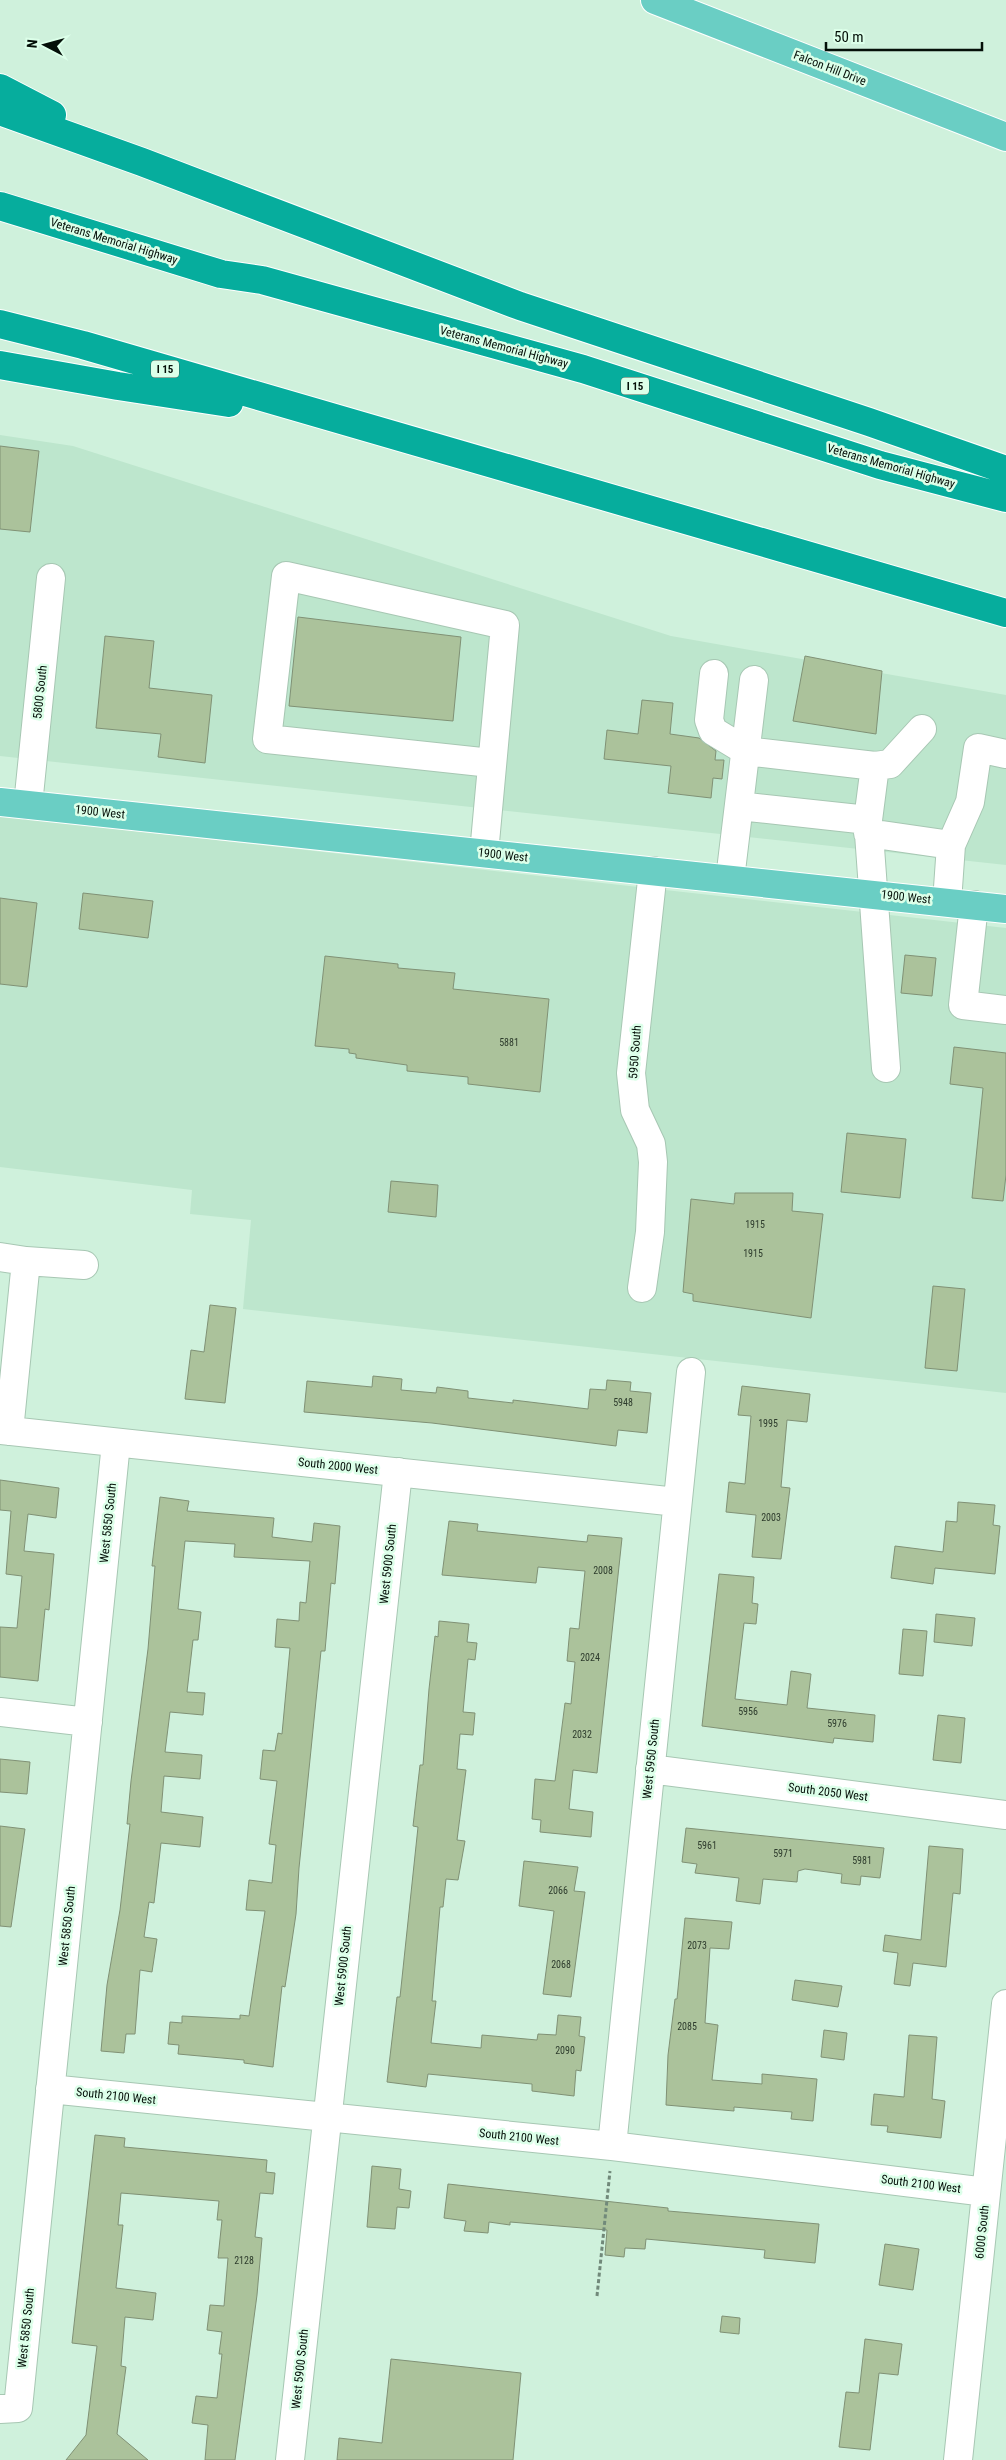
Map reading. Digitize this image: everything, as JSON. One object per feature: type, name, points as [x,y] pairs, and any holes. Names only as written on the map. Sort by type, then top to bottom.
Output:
[{"type":"highway","points":[[0,88],[142,162]]},
{"type":"highway","points":[[0,111],[142,162],[520,306],[869,422],[1006,470]]},
{"type":"highway","name":"Veterans Memorial Highway","points":[[0,206],[221,274],[262,280],[583,369],[880,465],[1006,498]]},
{"type":"highway","name":"I 15","points":[[0,324],[83,346],[1006,614]]},
{"type":"highway","points":[[0,365],[118,386],[330,418]]},
{"type":"main road","name":"Falcon Hill Drive","points":[[655,0],[1006,137]]},
{"type":"main road","name":"1900 West","points":[[0,802],[1006,909]]},
{"type":"street","points":[[484,853],[505,625],[286,576],[267,739],[491,763]]},
{"type":"street","name":"5800 South","points":[[28,805],[51,578]]},
{"type":"street","points":[[714,674],[709,720],[713,731],[746,751],[875,766],[890,764],[922,729]]},
{"type":"street","points":[[730,879],[754,680]]},
{"type":"street","points":[[947,902],[951,845],[970,802],[978,748],[1006,754]]},
{"type":"street","points":[[875,766],[868,827],[886,1068]]},
{"type":"street","points":[[739,806],[868,827],[951,845]]},
{"type":"street","name":"5950 South","points":[[642,1288],[650,1232],[653,1162],[651,1144],[635,1110],[631,1073],[653,871]]},
{"type":"street","points":[[974,905],[963,1005],[1006,1010]]},
{"type":"street","points":[[4,1431],[13,1259],[84,1265]]},
{"type":"street","name":"West 5950 South","points":[[611,2158],[691,1372]]},
{"type":"street","name":"South 2000 West","points":[[4,1431],[677,1502]]},
{"type":"street","name":"West 5850 South","points":[[9,2409],[50,2089],[116,1443]]},
{"type":"street","name":"West 5900 South","points":[[290,2460],[398,1472]]},
{"type":"street","points":[[0,1712],[88,1722]]},
{"type":"street","name":"South 2050 West","points":[[650,1769],[1006,1815]]},
{"type":"street","name":"6000 South","points":[[958,2460],[1005,2016]]},
{"type":"street","name":"South 2100 West","points":[[50,2089],[326,2118],[611,2158],[986,2192]]},
{"type":"path","points":[[597,2296],[611,2158]]},
{"type":"shaded area","points":[[0,435],[73,446],[671,636],[1006,695],[1006,865],[0,756]]},
{"type":"shaded area","points":[[0,816],[1006,928],[1006,1393],[243,1309],[251,1220],[190,1214],[192,1190],[0,1167]]},
{"type":"building","points":[[0,446],[39,451],[30,532],[0,529]]},
{"type":"building","points":[[298,617],[461,637],[453,721],[289,706]]},
{"type":"building","points":[[105,636],[154,641],[149,688],[212,695],[205,763],[158,757],[161,734],[96,728]]},
{"type":"building","points":[[805,656],[882,671],[876,734],[793,721]]},
{"type":"building","points":[[642,700],[673,703],[670,734],[699,738],[716,751],[715,760],[724,760],[722,779],[713,778],[711,798],[668,793],[671,766],[604,759],[607,730],[638,734]]},
{"type":"building","points":[[83,893],[153,901],[148,938],[79,929]]},
{"type":"building","points":[[0,898],[37,903],[27,987],[0,984]]},
{"type":"building","points":[[905,955],[936,958],[932,996],[901,993]]},
{"type":"building","points":[[325,956],[398,964],[398,968],[455,973],[453,989],[549,999],[540,1092],[468,1084],[468,1077],[407,1071],[407,1065],[356,1058],[356,1054],[349,1053],[349,1049],[315,1046]]},
{"type":"building","points":[[954,1047],[1006,1053],[1006,1175],[1003,1201],[972,1198],[983,1088],[950,1084]]},
{"type":"building","points":[[847,1133],[906,1139],[900,1198],[841,1192]]},
{"type":"building","points":[[391,1181],[438,1185],[436,1217],[388,1212]]},
{"type":"building","points":[[735,1193],[793,1193],[792,1211],[823,1214],[811,1318],[693,1301],[693,1294],[683,1292],[691,1199],[734,1204]]},
{"type":"building","points":[[933,1286],[965,1289],[957,1371],[925,1368]]},
{"type":"building","points":[[210,1305],[236,1308],[225,1403],[185,1399],[191,1350],[204,1352]]},
{"type":"building","points":[[373,1376],[402,1379],[401,1390],[436,1393],[437,1387],[468,1391],[468,1398],[513,1403],[513,1400],[588,1409],[590,1389],[606,1390],[607,1380],[631,1382],[630,1391],[651,1393],[647,1433],[618,1430],[616,1446],[432,1423],[304,1412],[307,1381],[372,1387]]},
{"type":"building","points":[[742,1386],[810,1394],[807,1422],[787,1420],[781,1487],[790,1488],[781,1559],[752,1557],[756,1515],[726,1512],[729,1482],[745,1484],[751,1416],[738,1415]]},
{"type":"building","points":[[0,1480],[59,1488],[56,1518],[28,1514],[24,1551],[54,1554],[49,1610],[45,1609],[38,1681],[0,1677],[0,1627],[17,1628],[22,1576],[6,1574],[11,1511],[0,1510]]},
{"type":"building","points":[[160,1497],[189,1501],[187,1511],[274,1518],[272,1537],[312,1542],[314,1523],[340,1526],[335,1584],[331,1583],[325,1651],[321,1651],[296,1914],[285,1987],[282,1986],[273,2067],[244,2063],[244,2060],[178,2054],[179,2045],[168,2044],[170,2022],[182,2023],[182,2016],[240,2019],[240,2015],[249,2016],[265,1911],[246,1910],[249,1880],[272,1883],[276,1845],[269,1844],[277,1781],[260,1779],[263,1750],[275,1751],[278,1733],[282,1734],[290,1648],[275,1647],[277,1619],[299,1621],[300,1602],[306,1603],[310,1561],[234,1557],[235,1544],[185,1541],[178,1609],[201,1612],[198,1640],[193,1640],[187,1692],[205,1693],[203,1715],[170,1712],[165,1752],[202,1755],[200,1779],[164,1776],[161,1812],[203,1817],[200,1847],[161,1843],[154,1903],[149,1902],[144,1937],[157,1939],[152,1972],[140,1970],[135,2034],[126,2034],[124,2053],[101,2051],[107,1985],[120,1910],[130,1824],[127,1824],[148,1649],[155,1566],[152,1566]]},
{"type":"building","points":[[958,1502],[995,1505],[993,1525],[1000,1526],[995,1574],[935,1568],[933,1584],[891,1578],[895,1546],[943,1552],[946,1521],[957,1522]]},
{"type":"building","points":[[449,1521],[478,1524],[477,1531],[587,1542],[588,1535],[622,1538],[597,1773],[573,1770],[569,1809],[593,1812],[591,1837],[540,1832],[541,1820],[532,1819],[535,1779],[555,1781],[565,1703],[571,1704],[575,1662],[567,1661],[570,1628],[579,1629],[585,1571],[538,1567],[536,1583],[442,1575]]},
{"type":"building","points":[[719,1574],[754,1577],[752,1603],[758,1604],[756,1624],[744,1623],[735,1699],[787,1705],[791,1671],[811,1674],[807,1708],[875,1715],[873,1742],[834,1738],[833,1743],[702,1726]]},
{"type":"building","points":[[936,1614],[975,1618],[972,1646],[934,1642]]},
{"type":"building","points":[[439,1621],[469,1624],[467,1642],[477,1643],[475,1660],[468,1659],[463,1712],[475,1713],[473,1735],[460,1734],[457,1769],[466,1770],[457,1840],[465,1841],[458,1880],[446,1879],[443,1907],[440,1907],[432,2001],[436,2001],[431,2043],[481,2048],[482,2035],[537,2040],[538,2034],[556,2035],[558,2015],[581,2017],[579,2036],[585,2037],[581,2071],[576,2070],[574,2096],[532,2091],[532,2084],[428,2074],[426,2087],[387,2082],[397,1997],[400,1997],[418,1827],[413,1826],[420,1765],[423,1765],[429,1689],[435,1636],[438,1637]]},
{"type":"building","points":[[903,1629],[927,1631],[923,1676],[899,1674]]},
{"type":"building","points":[[938,1715],[965,1718],[961,1763],[933,1760]]},
{"type":"building","points":[[0,1759],[30,1762],[27,1794],[0,1792]]},
{"type":"building","points":[[0,1826],[25,1829],[11,1927],[0,1926]]},
{"type":"building","points":[[686,1828],[884,1848],[880,1878],[861,1876],[860,1885],[841,1883],[842,1874],[805,1869],[798,1871],[797,1882],[763,1879],[760,1904],[736,1901],[739,1878],[695,1873],[697,1864],[682,1862]]},
{"type":"building","points":[[929,1846],[963,1849],[960,1894],[953,1893],[946,1967],[913,1963],[910,1986],[894,1984],[898,1953],[883,1951],[885,1935],[921,1940]]},
{"type":"building","points":[[524,1861],[578,1867],[574,1891],[585,1892],[571,1997],[543,1994],[554,1911],[519,1906]]},
{"type":"building","points":[[685,1918],[732,1922],[729,1949],[710,1948],[705,2023],[718,2025],[712,2080],[762,2084],[762,2074],[817,2079],[813,2121],[791,2119],[792,2112],[734,2107],[734,2111],[666,2105],[668,2055],[675,1999],[677,1999]]},
{"type":"building","points":[[795,1980],[842,1986],[838,2007],[792,2000]]},
{"type":"building","points":[[824,2030],[847,2033],[844,2060],[821,2057]]},
{"type":"building","points":[[909,2035],[937,2037],[932,2099],[945,2101],[941,2138],[887,2132],[888,2126],[871,2125],[874,2094],[904,2097]]},
{"type":"building","points":[[95,2135],[125,2138],[124,2147],[267,2160],[266,2172],[275,2173],[273,2194],[260,2193],[255,2237],[262,2238],[257,2295],[235,2460],[205,2460],[208,2425],[192,2423],[196,2396],[217,2398],[222,2354],[219,2354],[222,2332],[207,2330],[210,2305],[224,2306],[228,2258],[218,2258],[222,2220],[217,2220],[219,2201],[121,2193],[118,2225],[123,2225],[116,2288],[156,2293],[153,2320],[125,2317],[121,2366],[126,2367],[117,2434],[148,2460],[66,2460],[86,2435],[97,2346],[72,2343]]},
{"type":"building","points":[[372,2166],[401,2169],[399,2189],[411,2191],[409,2208],[397,2207],[395,2229],[367,2227]]},
{"type":"building","points":[[448,2184],[668,2208],[668,2211],[819,2224],[815,2263],[764,2258],[765,2250],[646,2239],[645,2249],[625,2248],[624,2257],[605,2255],[607,2230],[510,2222],[510,2225],[489,2222],[488,2233],[464,2231],[466,2221],[444,2218]]},
{"type":"building","points":[[885,2244],[919,2249],[913,2290],[879,2285]]},
{"type":"building","points":[[722,2316],[740,2318],[739,2334],[720,2332]]},
{"type":"building","points":[[865,2339],[902,2344],[898,2375],[879,2373],[870,2450],[839,2447],[846,2392],[859,2393]]},
{"type":"building","points":[[391,2359],[521,2373],[513,2460],[337,2460],[339,2438],[382,2443]]}]
